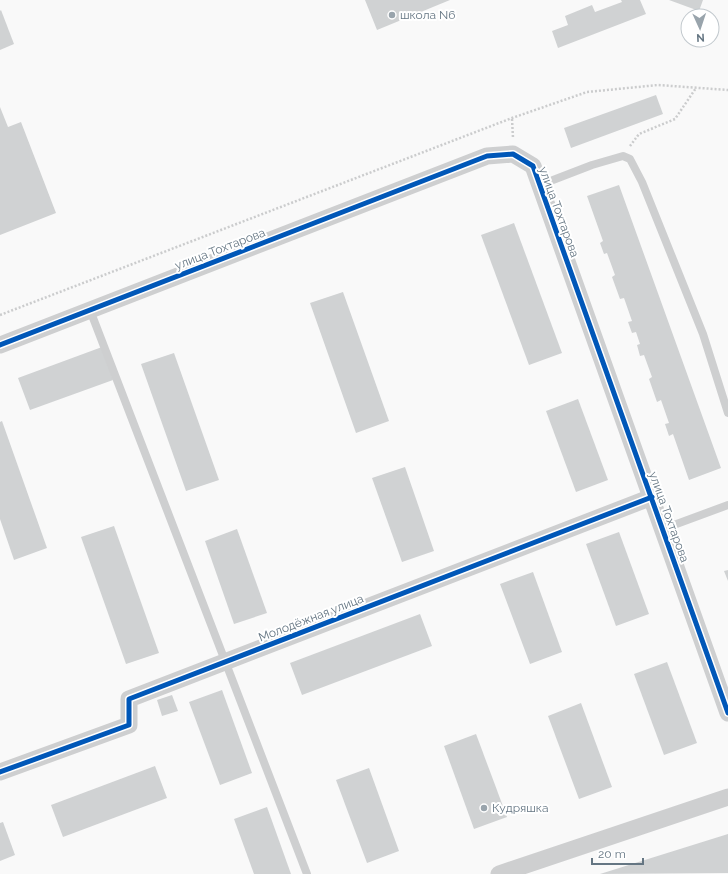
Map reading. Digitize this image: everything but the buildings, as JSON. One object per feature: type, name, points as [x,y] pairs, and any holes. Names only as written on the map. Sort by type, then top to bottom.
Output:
[{"type":"street","name":"улица Тохтарова","points":[[0,345],[487,156],[513,154],[533,166],[728,713]]},
{"type":"street","name":"Молодёжная улица","points":[[0,772],[129,725],[129,699],[652,497]]},
{"type":"street","points":[[499,874],[728,796]]},
{"type":"lane","points":[[540,185],[592,165],[623,156],[630,159],[642,182],[703,334],[728,413]]},
{"type":"lane","points":[[90,310],[307,874]]},
{"type":"lane","points":[[663,529],[728,505]]},
{"type":"path","points":[[0,315],[512,118],[587,92],[658,85],[728,90]]},
{"type":"path","points":[[623,156],[639,134],[675,119],[696,88]]},
{"type":"cycle path","points":[[0,345],[487,156],[513,154],[533,166],[728,713]]},
{"type":"cycle path","points":[[0,772],[129,725],[129,699],[652,497]]},
{"type":"place","name":"школа N6","points":[[392,15]]},
{"type":"place","name":"Кудряшка","points":[[484,808]]}]
